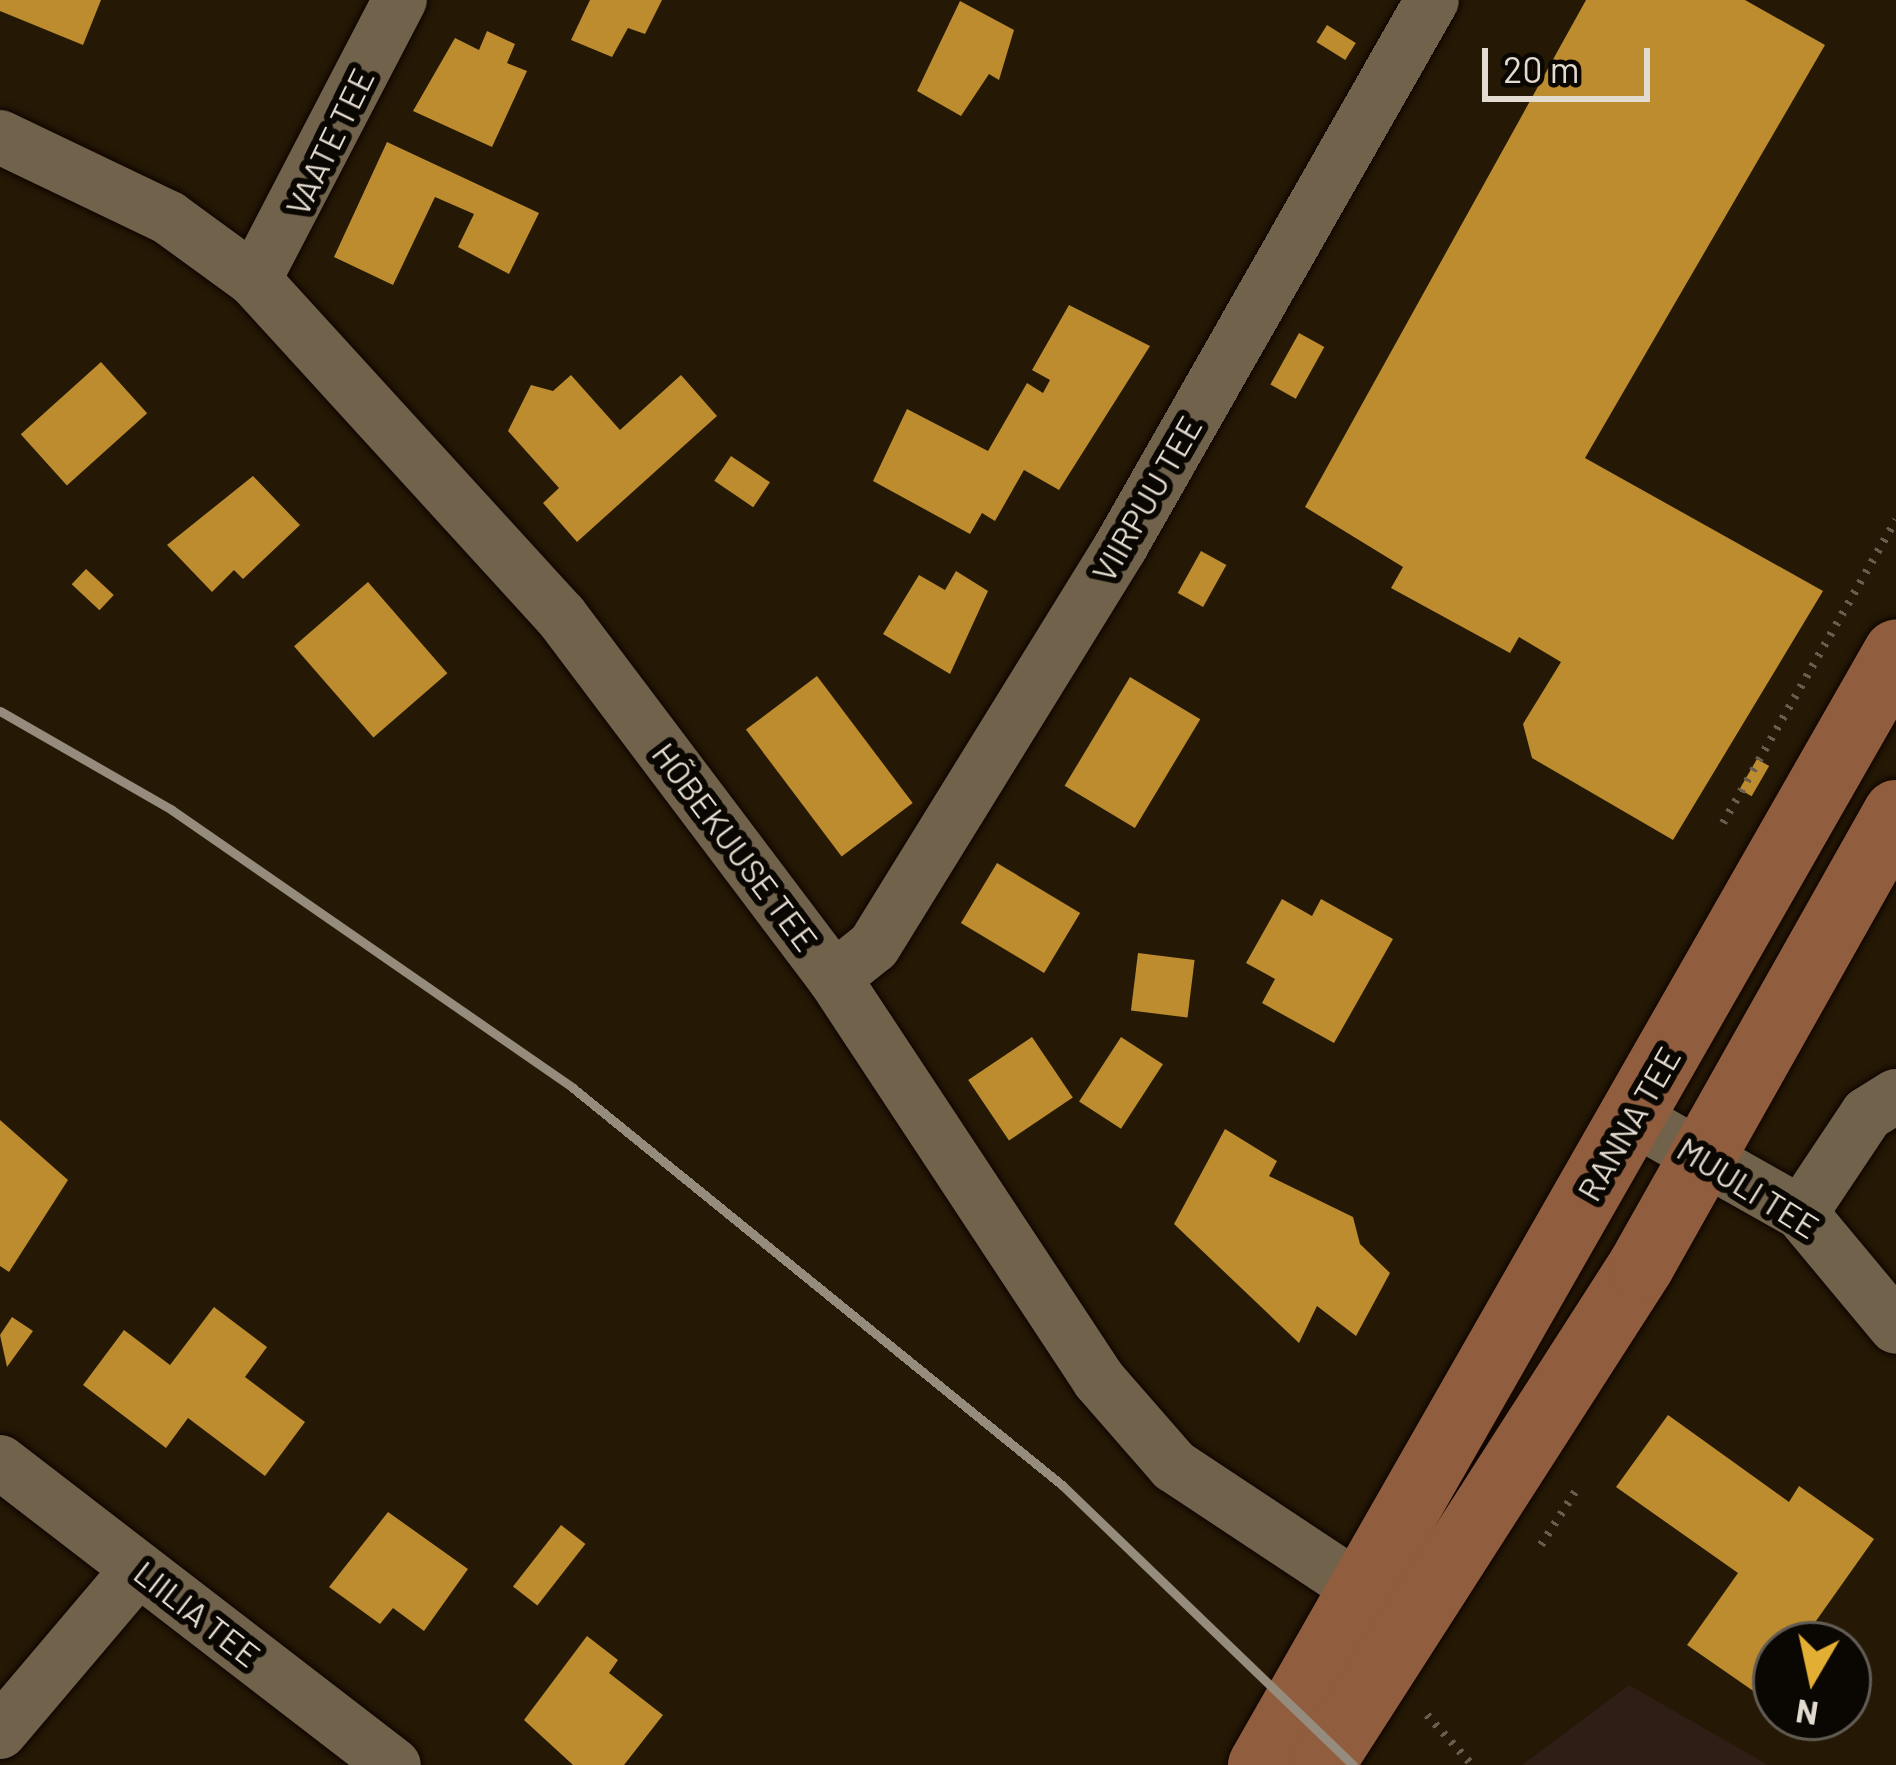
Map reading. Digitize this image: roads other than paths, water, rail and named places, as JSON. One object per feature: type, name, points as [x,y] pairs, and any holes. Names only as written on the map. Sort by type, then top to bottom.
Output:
[{"type":"main road","name":"RANNA TEE","points":[[1380,1605],[1633,1118],[1896,653]]},
{"type":"main road","points":[[1261,1765],[1706,1159],[1896,813]]},
{"type":"main road","points":[[1321,1765],[1380,1605]]},
{"type":"street","name":"VAATE TEE","points":[[254,280],[400,0]]},
{"type":"street","name":"VIIRPUU TEE","points":[[834,978],[874,946],[1121,546],[1432,0]]},
{"type":"street","name":"HÕBEKUUSE TEE","points":[[0,137],[169,218],[254,280],[561,616],[834,978],[1114,1397],[1174,1466],[1380,1605]]},
{"type":"street","points":[[1801,1213],[1856,1129],[1896,1096]]},
{"type":"street","name":"MUULI TEE","points":[[1633,1118],[1801,1213],[1896,1327]]},
{"type":"street","name":"LIILIA TEE","points":[[0,1462],[394,1765]]},
{"type":"street","points":[[0,1732],[138,1569]]},
{"type":"railway","points":[[0,711],[172,810],[573,1088],[1062,1485],[1353,1765]]}]
